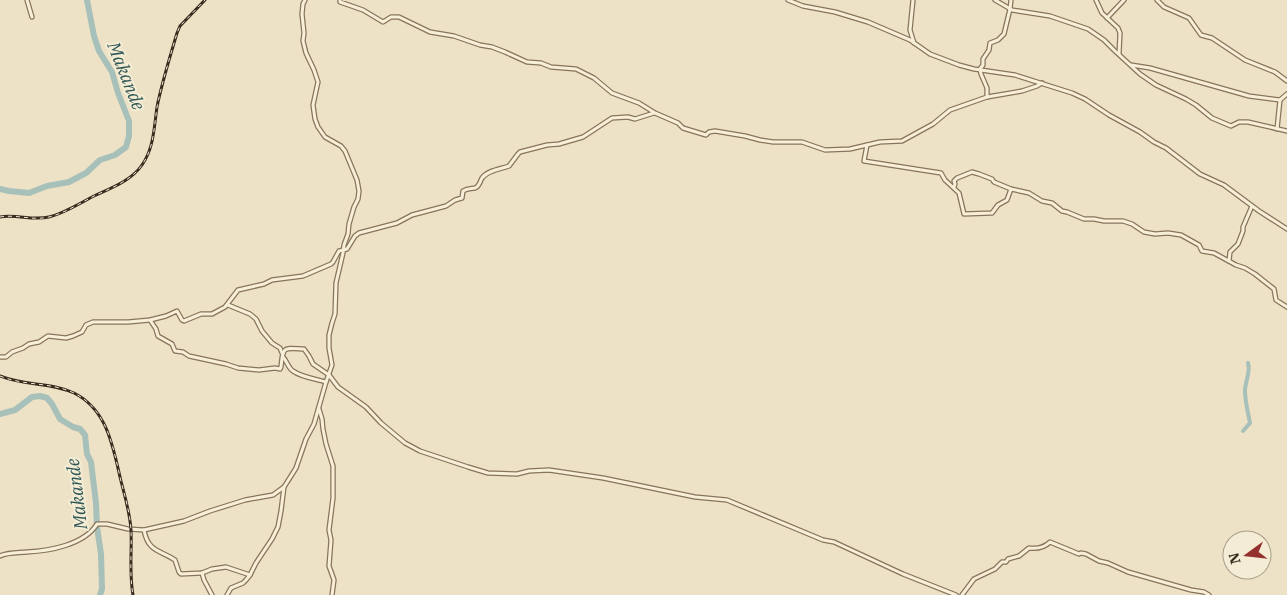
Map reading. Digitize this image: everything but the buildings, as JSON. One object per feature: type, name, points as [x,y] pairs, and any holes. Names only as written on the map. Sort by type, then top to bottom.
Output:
[{"type":"street","points":[[27,0],[32,17]]},
{"type":"street","points":[[0,556],[7,553],[57,549],[89,534],[97,524],[144,530],[184,522],[210,511],[245,500],[271,496],[284,487],[296,468],[306,439],[314,424],[332,365],[329,335],[335,314],[336,282],[349,232],[349,224],[359,198],[359,188],[345,151],[341,146],[325,137],[315,119],[313,105],[318,82],[303,41],[302,14],[305,0]]},
{"type":"street","points":[[340,0],[340,2],[364,11],[383,22],[391,17],[399,17],[430,32],[454,36],[492,47],[527,62],[574,69],[594,78],[612,93],[638,103],[654,113],[678,123],[683,128],[706,135],[709,132],[715,131],[773,142],[802,142],[825,150],[850,149],[880,142],[902,141],[933,124],[950,110],[987,97],[1022,91],[1042,83]]},
{"type":"street","points":[[788,0],[803,6],[863,20],[904,37],[924,51],[966,68],[1015,75],[1060,88],[1085,99],[1166,148],[1200,174],[1224,185],[1287,229]]},
{"type":"street","points":[[913,0],[910,30],[914,43]]},
{"type":"street","points":[[995,0],[1010,9],[1050,16],[1088,29],[1104,40],[1140,74],[1156,85],[1196,105],[1212,118],[1231,126],[1239,122],[1248,122],[1287,131]]},
{"type":"street","points":[[987,97],[987,88],[980,69],[983,66],[983,59],[989,50],[990,44],[1004,34],[1011,0]]},
{"type":"street","points":[[1096,0],[1102,13],[1118,28],[1120,33],[1119,55]]},
{"type":"street","points":[[1106,18],[1124,0]]},
{"type":"street","points":[[1157,0],[1164,7],[1189,18],[1202,35],[1212,38],[1245,60],[1275,72],[1287,81]]},
{"type":"street","points":[[1130,65],[1150,68],[1249,96],[1280,100]]},
{"type":"street","points":[[1277,129],[1280,100],[1287,94]]},
{"type":"street","points":[[0,357],[6,357],[12,352],[29,344],[39,342],[48,336],[66,338],[73,336],[82,332],[86,325],[93,322],[150,320],[178,311],[184,321],[201,314],[212,314],[228,304],[238,290],[262,285],[272,280],[303,276],[332,263],[338,252],[348,248],[359,233],[398,223],[412,215],[446,206],[453,200],[461,198],[463,192],[469,188],[475,188],[480,184],[482,177],[488,173],[509,166],[520,152],[547,144],[559,144],[583,137],[612,118],[628,117],[635,119],[654,113]]},
{"type":"street","points":[[867,145],[864,161],[941,173],[945,180],[959,193],[964,214],[992,214],[998,205],[1007,200],[1011,189]]},
{"type":"street","points":[[954,187],[954,181],[957,178],[972,172],[992,179],[994,182],[1011,189],[1029,193],[1042,202],[1052,203],[1062,211],[1084,218],[1123,221],[1132,224],[1144,232],[1181,235],[1198,245],[1202,251],[1214,253],[1255,274],[1274,289],[1276,300],[1287,307]]},
{"type":"street","points":[[1229,261],[1230,252],[1238,244],[1252,206]]},
{"type":"street","points":[[228,304],[250,314],[256,319],[262,331],[272,343],[280,348],[292,371],[326,382]]},
{"type":"street","points":[[150,320],[159,337],[172,344],[175,351],[238,368],[280,369],[282,355],[286,348],[304,350],[313,364],[329,375],[338,387],[366,407],[381,423],[405,443],[440,458],[488,473],[517,474],[549,470],[604,478],[695,496],[728,500],[823,540],[834,542],[890,568],[956,595]]},
{"type":"street","points":[[319,409],[326,444],[333,466],[333,504],[329,530],[331,540],[329,566],[334,580],[332,595]]},
{"type":"street","points":[[227,595],[231,588],[243,583],[250,575],[272,539],[278,527],[284,487]]},
{"type":"street","points":[[144,530],[146,540],[151,546],[160,553],[176,560],[180,574],[202,573],[226,567],[250,575]]},
{"type":"street","points":[[962,595],[974,579],[995,569],[1002,562],[1019,556],[1029,548],[1045,547],[1050,542],[1079,554],[1086,554],[1128,572],[1204,592],[1209,595]]},
{"type":"street","points":[[202,573],[212,595]]},
{"type":"waterway","name":"Makande","points":[[0,189],[29,193],[47,186],[69,182],[86,173],[100,160],[115,155],[126,147],[129,136],[129,121],[112,72],[99,51],[87,0]]},
{"type":"waterway","points":[[1243,431],[1250,423],[1245,391],[1249,370],[1248,363]]},
{"type":"waterway","name":"Makande","points":[[0,414],[15,410],[32,397],[40,396],[47,398],[60,419],[80,429],[85,435],[87,454],[91,462],[101,554],[102,589],[100,595]]},
{"type":"railway","points":[[0,217],[43,218],[55,215],[120,184],[137,171],[149,152],[159,98],[177,33],[180,26],[205,0]]},
{"type":"railway","points":[[0,376],[56,387],[74,393],[95,409],[102,420],[112,443],[130,517],[133,595]]}]
